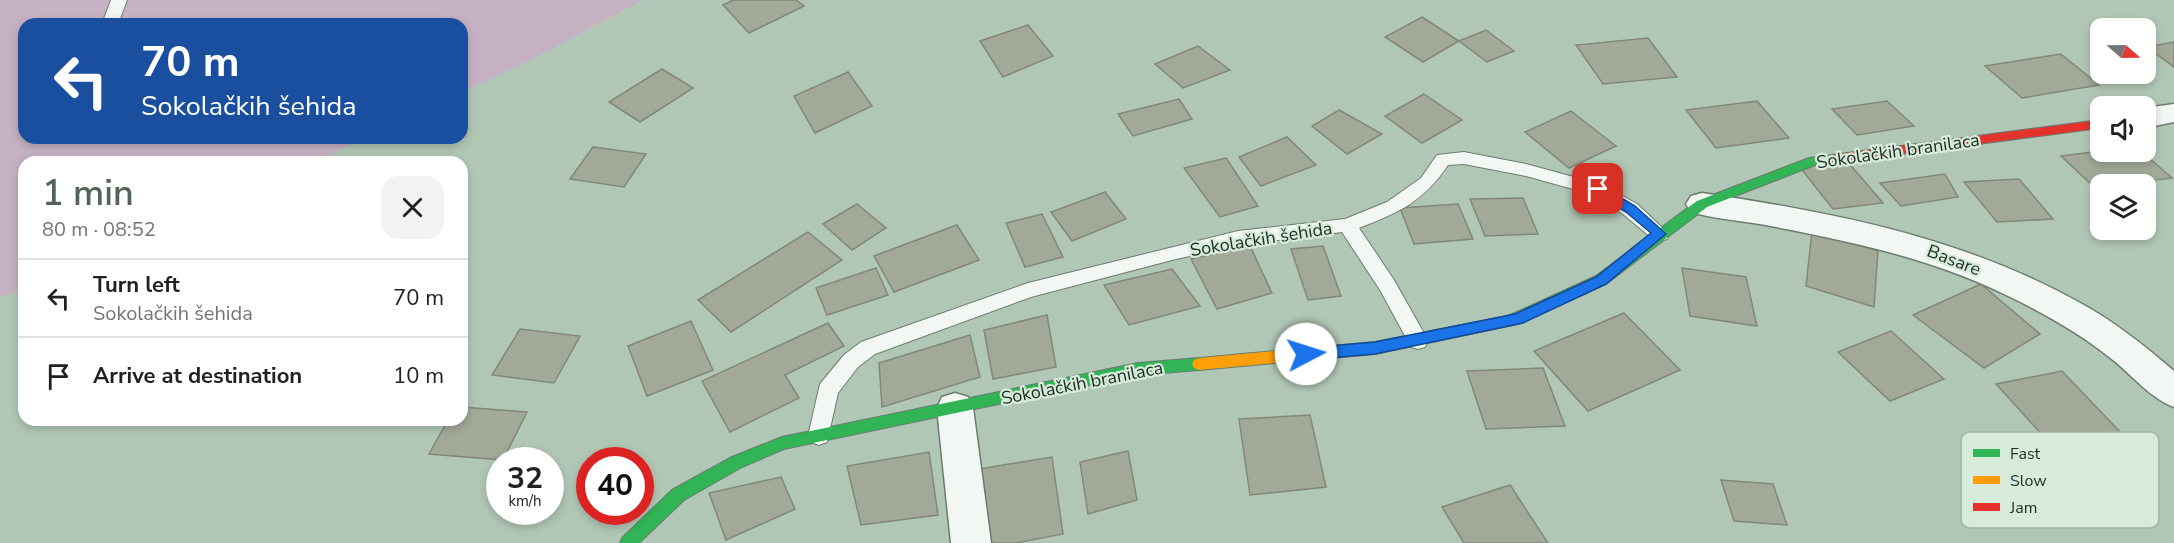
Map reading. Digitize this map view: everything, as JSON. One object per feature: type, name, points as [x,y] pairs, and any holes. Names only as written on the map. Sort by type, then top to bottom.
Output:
[{"type":"street","points":[[2156,116],[2174,113]]},
{"type":"street","name":"Sokolačkih branilaca","points":[[628,543],[687,489],[737,462],[782,443],[1138,369],[1375,348],[1518,319],[1601,280],[1702,204],[1813,161],[2090,125]]},
{"type":"street","name":"Basare","points":[[1702,204],[1784,215],[1838,226],[1950,257],[2032,292],[2125,349],[2174,392]]},
{"type":"street","points":[[955,408],[970,543]]},
{"type":"lane","points":[[112,18],[119,0]]},
{"type":"lane","name":"Sokolačkih šehida","points":[[819,436],[828,390],[851,361],[868,348],[1028,290],[1082,278],[1172,253],[1238,238],[1347,225],[1394,207],[1427,182],[1443,159],[1464,158],[1526,170],[1598,189],[1630,209],[1660,234]]},
{"type":"lane","points":[[1347,225],[1387,285],[1418,341]]},
{"type":"shaded area","points":[[0,0],[643,0],[530,60],[468,89],[468,18],[18,18],[18,144],[352,144],[327,156],[18,156],[18,290],[0,297]]},
{"type":"building","points":[[733,0],[796,0],[804,6],[749,33],[723,5]]},
{"type":"building","points":[[1422,17],[1459,41],[1423,62],[1385,37]]},
{"type":"building","points":[[1028,25],[1053,56],[1003,77],[980,41]]},
{"type":"building","points":[[1486,30],[1514,51],[1487,62],[1459,41]]},
{"type":"building","points":[[1648,38],[1677,77],[1603,84],[1576,45]]},
{"type":"building","points":[[2174,42],[2174,67],[2156,54],[2156,45]]},
{"type":"building","points":[[1198,46],[1230,70],[1183,88],[1155,64]]},
{"type":"building","points":[[2061,54],[2090,78],[2090,84],[2099,85],[2022,98],[1985,66]]},
{"type":"building","points":[[662,69],[693,88],[640,122],[609,102]]},
{"type":"building","points":[[848,72],[872,106],[815,133],[794,96]]},
{"type":"building","points":[[1424,94],[1462,120],[1422,143],[1385,116]]},
{"type":"building","points":[[1179,99],[1192,119],[1133,136],[1118,114]]},
{"type":"building","points":[[1757,101],[1789,138],[1716,148],[1686,110]]},
{"type":"building","points":[[1887,101],[1914,126],[1857,135],[1832,109]]},
{"type":"building","points":[[1339,110],[1382,134],[1347,154],[1312,126]]},
{"type":"building","points":[[1571,111],[1616,146],[1569,168],[1525,132]]},
{"type":"building","points":[[1287,137],[1316,165],[1261,186],[1239,157]]},
{"type":"building","points":[[593,147],[646,154],[624,187],[570,179]]},
{"type":"building","points":[[2090,152],[2090,162],[2154,162],[2172,178],[2156,180],[2156,174],[2090,174],[2090,183],[2061,156]]},
{"type":"building","points":[[1226,158],[1258,206],[1220,217],[1184,168]]},
{"type":"building","points":[[1847,161],[1883,203],[1833,209],[1799,166]]},
{"type":"building","points":[[1945,174],[1958,197],[1901,206],[1880,183]]},
{"type":"building","points":[[2019,179],[2053,219],[1997,222],[1964,182]]},
{"type":"building","points":[[1105,192],[1126,219],[1072,241],[1051,212]]},
{"type":"building","points":[[1523,198],[1538,234],[1485,236],[1470,199]]},
{"type":"building","points":[[857,204],[886,228],[852,250],[823,224]]},
{"type":"building","points":[[1458,204],[1473,239],[1414,244],[1400,208]]},
{"type":"building","points":[[1042,214],[1063,257],[1025,267],[1006,223]]},
{"type":"building","points":[[957,225],[979,260],[894,292],[874,256]]},
{"type":"building","points":[[1812,231],[1878,251],[1874,307],[1806,286]]},
{"type":"building","points":[[808,232],[842,260],[731,332],[698,300]]},
{"type":"building","points":[[1250,246],[1272,293],[1217,309],[1191,259]]},
{"type":"building","points":[[1323,246],[1341,296],[1308,300],[1291,249]]},
{"type":"building","points":[[876,268],[888,295],[827,315],[816,288]]},
{"type":"building","points":[[1682,268],[1746,277],[1757,326],[1690,316]]},
{"type":"building","points":[[1172,269],[1200,306],[1129,325],[1104,285]]},
{"type":"building","points":[[1981,284],[2040,334],[1984,368],[1913,315]]},
{"type":"building","points":[[1624,313],[1680,370],[1588,411],[1534,351]]},
{"type":"building","points":[[1047,315],[1056,367],[993,379],[984,330]]},
{"type":"building","points":[[691,321],[713,370],[647,396],[628,346]]},
{"type":"building","points":[[828,323],[844,346],[785,375],[799,398],[730,432],[702,381]]},
{"type":"building","points":[[520,329],[580,336],[554,383],[492,375]]},
{"type":"building","points":[[1891,331],[1944,379],[1890,401],[1838,352]]},
{"type":"building","points":[[970,335],[980,377],[882,407],[879,363]]},
{"type":"building","points":[[1543,368],[1565,426],[1486,429],[1467,371]]},
{"type":"building","points":[[2062,371],[2120,432],[2040,432],[1996,384]]},
{"type":"building","points":[[468,407],[527,412],[510,447],[486,447],[486,459],[429,454],[445,426],[468,426]]},
{"type":"building","points":[[1310,415],[1326,487],[1250,495],[1239,419]]},
{"type":"building","points":[[1128,451],[1137,500],[1088,514],[1080,462]]},
{"type":"building","points":[[929,452],[938,515],[861,525],[847,466]]},
{"type":"building","points":[[1052,457],[1063,534],[1016,543],[990,543],[979,469]]},
{"type":"building","points":[[781,477],[795,509],[726,540],[709,493]]},
{"type":"building","points":[[1721,480],[1773,484],[1787,525],[1734,521]]},
{"type":"building","points":[[1510,485],[1548,543],[1464,543],[1442,507]]},
{"type":"traffic: fast","points":[[1513,320],[1601,280],[1702,204],[1813,161],[1832,159]]},
{"type":"traffic: fast","points":[[628,543],[678,495],[737,462],[782,443],[1138,369],[1199,364]]},
{"type":"traffic: slow","points":[[1199,364],[1375,348],[1513,320]]},
{"type":"traffic: jam","points":[[1832,159],[2090,125]]},
{"type":"route","points":[[1306,354],[1375,348],[1418,341],[1518,319],[1601,280],[1660,234],[1630,209],[1598,189]]}]
